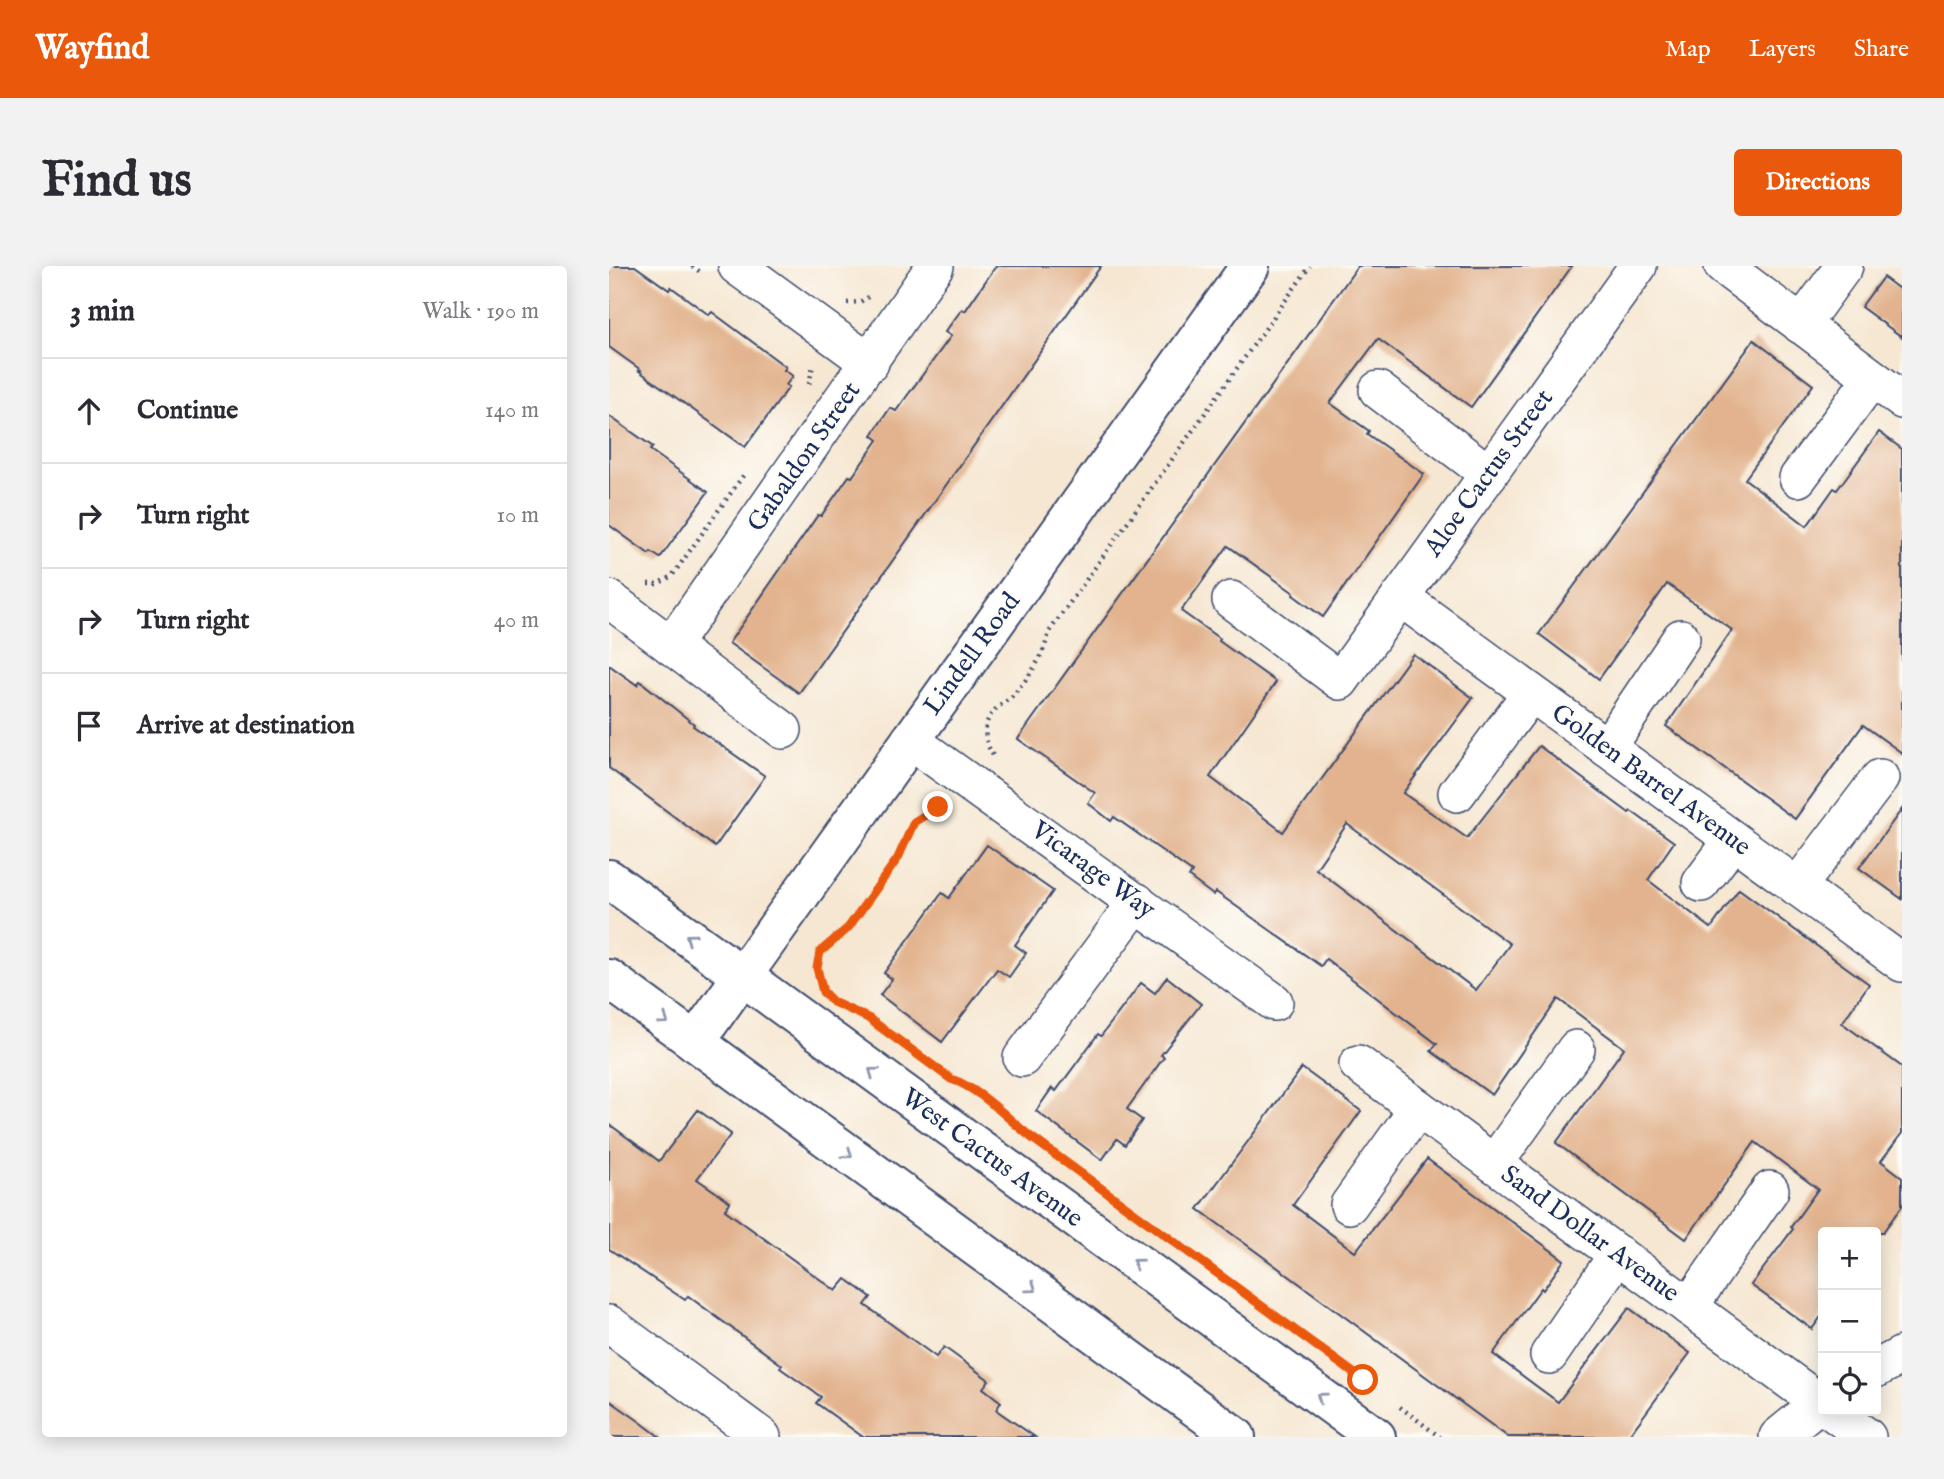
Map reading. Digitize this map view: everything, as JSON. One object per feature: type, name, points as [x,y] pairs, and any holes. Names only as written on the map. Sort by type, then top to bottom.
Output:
[{"type":"main road","name":"Lindell Road","points":[[695,1042],[1250,266]]},
{"type":"main road","name":"West Cactus Avenue","points":[[609,879],[1376,1437]]},
{"type":"main road","points":[[609,979],[1236,1437]]},
{"type":"street","points":[[737,266],[870,363]]},
{"type":"street","name":"Gabaldon Street","points":[[671,646],[936,266]]},
{"type":"street","points":[[1723,266],[1902,400]]},
{"type":"street","points":[[1801,325],[1845,266]]},
{"type":"street","name":"Aloe Cactus Street","points":[[1231,600],[1340,681],[1489,474],[1631,268]]},
{"type":"street","points":[[1798,478],[1872,378]]},
{"type":"street","points":[[1378,390],[1489,474]]},
{"type":"street","points":[[624,590],[671,646],[783,730]]},
{"type":"street","name":"Golden Barrel Avenue","points":[[1400,597],[1902,963]]},
{"type":"street","points":[[1607,748],[1681,638]]},
{"type":"street","points":[[1457,793],[1531,693]]},
{"type":"street","name":"Vicarage Way","points":[[911,740],[1274,1002]]},
{"type":"street","points":[[1797,887],[1879,778]]},
{"type":"street","points":[[1701,883],[1733,840]]},
{"type":"street","points":[[1022,1058],[1137,902]]},
{"type":"street","points":[[1494,1164],[1576,1049]]},
{"type":"street","name":"Sand Dollar Avenue","points":[[1357,1064],[1818,1400]]},
{"type":"street","points":[[1349,1205],[1418,1108]]},
{"type":"street","points":[[1689,1307],[1770,1191]]},
{"type":"street","points":[[1549,1355],[1618,1254]]},
{"type":"street","points":[[609,1324],[762,1437]]},
{"type":"street","points":[[1881,1366],[1902,1355]]},
{"type":"street","points":[[1778,1437],[1818,1408]]},
{"type":"street","name":"Sand Dollar Avenue","points":[[1840,1416],[1867,1437]]},
{"type":"path","points":[[997,761],[985,738],[986,725],[994,710],[1012,696],[1043,654],[1049,632],[1310,266]]},
{"type":"path","points":[[840,300],[855,303],[874,293]]},
{"type":"path","points":[[624,590],[657,584],[672,576],[752,463]]},
{"type":"path","points":[[828,998],[820,984],[817,968],[820,952],[848,928],[898,858],[914,822],[925,813],[936,809],[939,804]]},
{"type":"path","points":[[847,1008],[868,1018],[993,1106],[1031,1137],[1241,1291]]},
{"type":"path","points":[[1397,1405],[1440,1437]]},
{"type":"building","points":[[609,266],[635,266],[669,290],[671,287],[709,315],[712,312],[786,367],[784,370],[793,376],[786,385],[789,387],[745,447],[609,347]]},
{"type":"building","points":[[996,266],[1101,266],[799,693],[729,643],[818,515],[821,516],[849,476],[852,477],[878,440],[872,435],[890,408],[896,411],[951,336],[945,332],[962,309],[965,311]]},
{"type":"building","points":[[1358,266],[1572,266],[1471,407],[1378,339],[1330,403],[1369,431],[1367,434],[1424,474],[1323,617],[1228,546],[1181,611],[1276,682],[1210,777],[1283,832],[1413,654],[1473,698],[1403,793],[1467,838],[1539,746],[1629,813],[1631,811],[1674,842],[1648,880],[1711,928],[1739,889],[1869,984],[1842,1023],[1902,1067],[1902,1133],[1881,1161],[1902,1177],[1902,1206],[1883,1232],[1881,1227],[1818,1227],[1818,1321],[1812,1329],[1751,1285],[1793,1229],[1791,1227],[1818,1189],[1755,1142],[1686,1239],[1556,1143],[1624,1048],[1558,999],[1492,1095],[1431,1051],[1437,1044],[1326,959],[1321,966],[1216,892],[1213,895],[1189,877],[1192,872],[1114,817],[1111,821],[1088,803],[1095,793],[1018,739]],"holes":[[[1347,824],[1510,944],[1476,990],[1316,869]]]},
{"type":"building","points":[[1883,277],[1902,291],[1902,337],[1861,307]]},
{"type":"building","points":[[1754,340],[1813,385],[1745,479],[1807,526],[1879,432],[1902,449],[1902,753],[1863,725],[1795,819],[1666,726],[1732,630],[1667,584],[1599,679],[1539,634]]},
{"type":"building","points":[[609,416],[653,447],[650,450],[708,492],[660,558],[651,552],[649,554],[609,525]]},
{"type":"building","points":[[609,665],[637,685],[640,681],[694,724],[693,726],[765,776],[715,847],[609,768]]},
{"type":"building","points":[[1902,809],[1902,899],[1859,868]]},
{"type":"building","points":[[987,845],[1053,891],[1015,945],[1026,953],[1009,977],[997,969],[942,1042],[880,995],[892,979],[884,973],[942,893],[949,898]]},
{"type":"building","points":[[1167,977],[1201,1004],[1161,1055],[1164,1057],[1127,1109],[1142,1120],[1125,1145],[1117,1139],[1102,1160],[1036,1111],[1052,1088],[1056,1091],[1098,1034],[1101,1036],[1141,983],[1155,993]]},
{"type":"building","points":[[1302,1068],[1361,1111],[1293,1205],[1355,1252],[1427,1159],[1564,1260],[1493,1354],[1558,1402],[1629,1308],[1690,1353],[1628,1437],[1508,1437],[1198,1209]]},
{"type":"building","points":[[698,1110],[731,1134],[697,1179],[730,1202],[725,1210],[836,1291],[846,1279],[871,1297],[865,1305],[936,1357],[944,1347],[989,1380],[983,1388],[1001,1402],[996,1410],[1035,1437],[863,1437],[816,1403],[821,1397],[780,1368],[782,1365],[688,1296],[685,1300],[609,1249],[609,1124],[659,1161]]},
{"type":"building","points":[[609,1400],[639,1421],[660,1437],[609,1437]]},
{"type":"route","points":[[938,807],[914,822],[898,858],[848,928],[820,952],[817,968],[823,992],[839,1007],[868,1018],[993,1106],[1031,1137],[1363,1380]]}]
